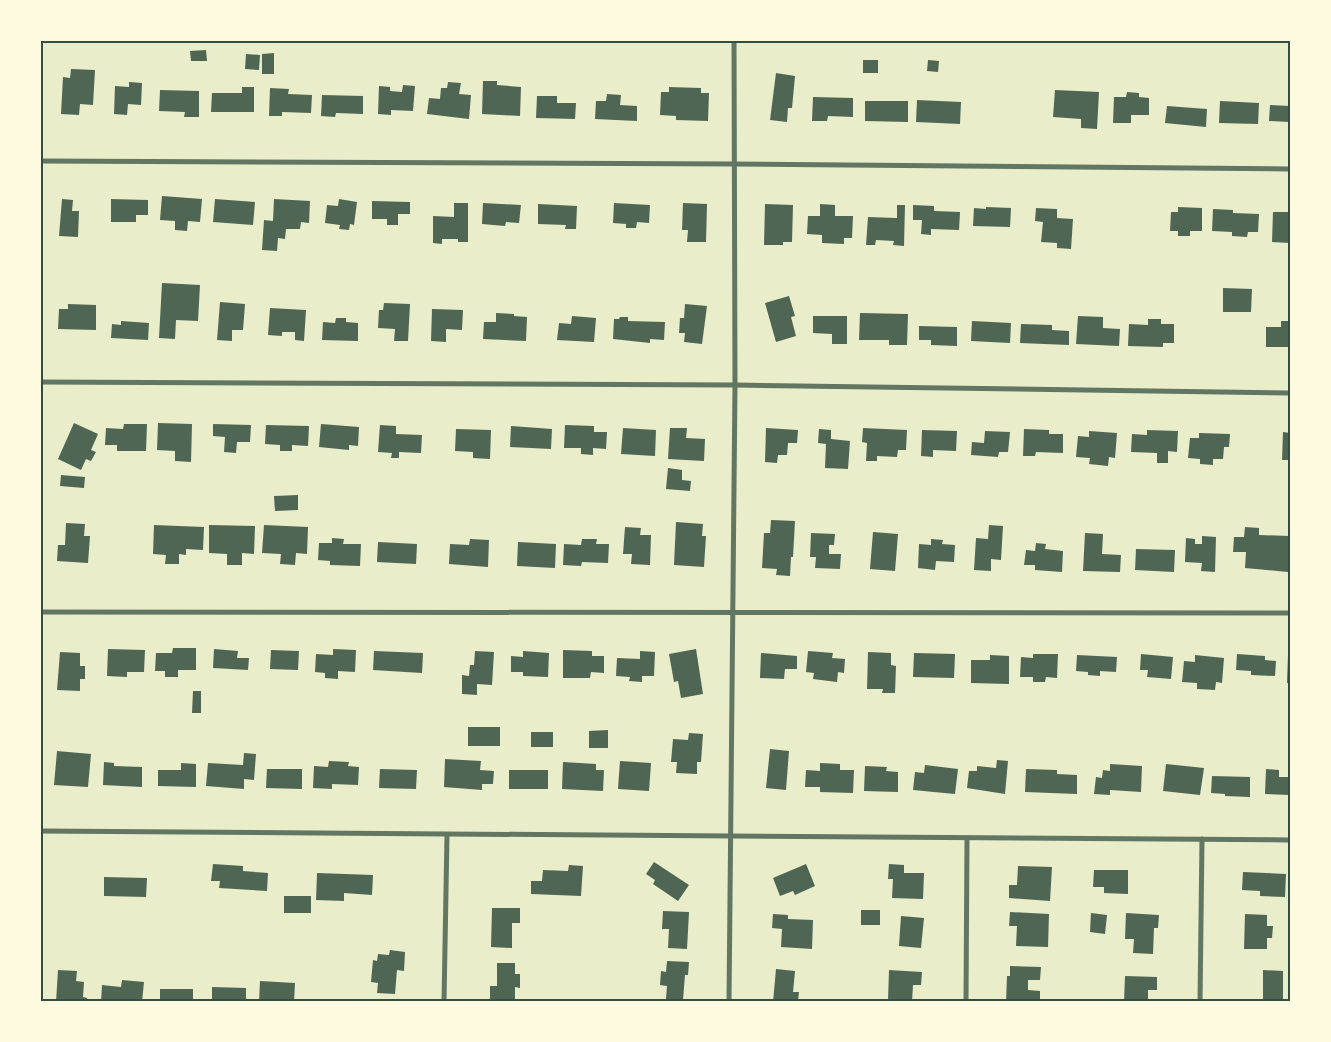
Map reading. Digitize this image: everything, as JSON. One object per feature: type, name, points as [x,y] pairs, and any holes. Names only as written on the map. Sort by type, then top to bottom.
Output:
[{"type":"street","points":[[729,1002],[735,385],[734,40]]},
{"type":"street","points":[[40,161],[1290,169]]},
{"type":"street","points":[[40,382],[735,385],[1290,393]]},
{"type":"street","points":[[40,612],[1290,613]]},
{"type":"street","points":[[40,831],[447,835],[732,834],[1290,840]]},
{"type":"street","points":[[444,1002],[447,835]]},
{"type":"street","points":[[966,1002],[967,838]]},
{"type":"street","points":[[1200,1002],[1202,838]]},
{"type":"building","points":[[206,50],[207,61],[191,61],[190,51]]},
{"type":"building","points":[[274,53],[274,74],[262,74],[262,54]]},
{"type":"building","points":[[246,54],[260,55],[259,70],[245,69]]},
{"type":"building","points":[[863,60],[878,60],[878,73],[863,73]]},
{"type":"building","points":[[928,60],[939,61],[938,72],[927,71]]},
{"type":"building","points":[[71,69],[95,70],[93,105],[80,104],[79,115],[61,114],[63,77],[70,78]]},
{"type":"building","points":[[776,73],[795,76],[792,108],[788,108],[787,122],[770,120]]},
{"type":"building","points":[[483,81],[497,81],[497,85],[521,87],[520,116],[482,114]]},
{"type":"building","points":[[129,82],[142,83],[141,105],[128,104],[127,115],[114,114],[115,86],[129,87]]},
{"type":"building","points":[[448,82],[461,83],[459,94],[471,95],[469,119],[427,114],[429,98],[440,99],[441,88],[447,88]]},
{"type":"building","points":[[403,85],[415,86],[413,111],[391,110],[391,115],[378,114],[379,86],[390,87],[390,91],[402,92]]},
{"type":"building","points":[[242,87],[254,87],[254,112],[211,112],[212,93],[242,93]]},
{"type":"building","points":[[669,87],[701,88],[701,93],[709,93],[708,121],[676,120],[676,116],[660,115],[661,92],[669,92]]},
{"type":"building","points":[[270,88],[289,89],[288,94],[312,95],[311,113],[282,112],[282,116],[269,116]]},
{"type":"building","points":[[160,90],[199,91],[199,117],[184,117],[185,112],[159,111]]},
{"type":"building","points":[[1055,90],[1099,92],[1097,129],[1081,128],[1081,119],[1053,117]]},
{"type":"building","points":[[1127,92],[1139,93],[1139,97],[1149,98],[1149,115],[1131,115],[1131,123],[1113,123],[1114,97],[1126,97]]},
{"type":"building","points":[[607,94],[621,95],[620,105],[637,106],[637,121],[595,119],[596,101],[606,101]]},
{"type":"building","points":[[322,95],[363,96],[363,114],[336,113],[335,117],[321,116]]},
{"type":"building","points":[[537,96],[557,96],[557,103],[576,103],[575,119],[536,118]]},
{"type":"building","points":[[813,97],[853,98],[853,117],[828,116],[827,121],[812,121]]},
{"type":"building","points":[[917,100],[961,102],[960,124],[916,122]]},
{"type":"building","points":[[865,101],[908,101],[908,122],[865,121]]},
{"type":"building","points":[[1220,101],[1259,103],[1258,124],[1219,123]]},
{"type":"building","points":[[1270,105],[1290,106],[1290,122],[1269,121]]},
{"type":"building","points":[[1167,106],[1207,109],[1206,127],[1165,123]]},
{"type":"building","points":[[162,196],[202,199],[200,222],[188,221],[187,231],[175,230],[175,221],[160,220]]},
{"type":"building","points":[[62,199],[73,200],[72,211],[79,211],[78,237],[59,236]]},
{"type":"building","points":[[111,199],[148,200],[148,215],[136,215],[136,222],[111,222]]},
{"type":"building","points":[[215,199],[255,202],[253,225],[213,222]]},
{"type":"building","points":[[274,199],[310,201],[309,223],[301,222],[300,229],[286,229],[285,239],[278,238],[277,251],[262,250],[264,220],[273,221]]},
{"type":"building","points":[[339,199],[357,202],[354,225],[350,224],[349,230],[339,229],[340,225],[325,223],[327,205],[338,206]]},
{"type":"building","points":[[372,201],[410,202],[410,214],[398,214],[398,225],[387,225],[387,219],[372,219]]},
{"type":"building","points":[[454,203],[468,203],[468,242],[458,242],[458,239],[442,239],[442,244],[433,243],[433,216],[454,217]]},
{"type":"building","points":[[483,203],[521,205],[519,223],[506,222],[505,226],[482,224]]},
{"type":"building","points":[[614,203],[650,205],[649,223],[637,222],[636,228],[626,228],[626,224],[613,223]]},
{"type":"building","points":[[683,203],[707,204],[706,242],[687,242],[688,230],[682,230]]},
{"type":"building","points":[[538,204],[577,206],[576,229],[565,229],[566,225],[538,224]]},
{"type":"building","points":[[765,204],[793,205],[792,242],[783,242],[783,245],[764,245]]},
{"type":"building","points":[[820,204],[835,205],[835,216],[853,216],[852,238],[844,238],[844,244],[822,243],[822,235],[807,234],[808,216],[820,216]]},
{"type":"building","points":[[897,205],[905,205],[904,246],[893,245],[894,241],[876,240],[875,245],[866,245],[868,217],[897,218]]},
{"type":"building","points":[[913,205],[934,206],[934,211],[960,212],[959,230],[931,229],[931,235],[921,234],[922,220],[913,220]]},
{"type":"building","points":[[986,207],[1011,208],[1010,227],[973,226],[974,208],[986,209]]},
{"type":"building","points":[[1178,207],[1202,208],[1202,231],[1190,231],[1190,236],[1178,236],[1178,231],[1170,231],[1171,212],[1178,212]]},
{"type":"building","points":[[1036,208],[1057,209],[1057,218],[1073,219],[1071,249],[1057,248],[1057,243],[1041,242],[1043,222],[1035,221]]},
{"type":"building","points":[[1213,209],[1233,210],[1233,213],[1259,214],[1258,232],[1248,232],[1247,237],[1232,236],[1232,232],[1212,231]]},
{"type":"building","points":[[1273,212],[1290,212],[1290,243],[1272,242]]},
{"type":"building","points":[[162,283],[200,285],[198,321],[176,320],[175,339],[159,338]]},
{"type":"building","points":[[1223,288],[1252,289],[1251,312],[1223,312]]},
{"type":"building","points":[[789,296],[795,316],[791,317],[796,336],[776,342],[765,303]]},
{"type":"building","points":[[220,302],[245,304],[243,330],[232,330],[232,341],[217,340]]},
{"type":"building","points":[[384,303],[410,304],[408,341],[394,341],[395,329],[378,328],[379,310],[383,310]]},
{"type":"building","points":[[68,304],[96,305],[96,330],[58,329],[59,309],[68,309]]},
{"type":"building","points":[[685,304],[707,306],[702,344],[684,342],[685,333],[679,333],[680,318],[684,318]]},
{"type":"building","points":[[270,308],[306,310],[304,341],[295,340],[295,332],[282,332],[282,336],[268,335]]},
{"type":"building","points":[[432,309],[463,310],[462,330],[446,329],[446,342],[431,341]]},
{"type":"building","points":[[496,313],[527,317],[526,341],[483,339],[484,322],[496,322]]},
{"type":"building","points":[[860,313],[908,314],[907,345],[889,345],[889,340],[859,340]]},
{"type":"building","points":[[572,316],[596,318],[594,342],[557,340],[559,323],[571,324]]},
{"type":"building","points":[[813,316],[847,316],[847,344],[832,344],[832,334],[813,333]]},
{"type":"building","points":[[1078,316],[1103,317],[1103,328],[1120,329],[1119,346],[1076,344]]},
{"type":"building","points":[[628,317],[628,321],[665,322],[664,340],[650,339],[650,343],[613,339],[614,319]]},
{"type":"building","points":[[336,318],[346,318],[346,322],[358,323],[358,341],[322,340],[323,322],[335,323]]},
{"type":"building","points":[[1148,319],[1161,319],[1161,324],[1174,324],[1174,343],[1163,343],[1163,347],[1128,346],[1129,324],[1148,325]]},
{"type":"building","points":[[121,321],[149,323],[148,340],[111,338],[112,324],[121,325]]},
{"type":"building","points":[[972,321],[1011,323],[1010,343],[971,341]]},
{"type":"building","points":[[1281,321],[1290,321],[1290,347],[1266,347],[1266,327],[1281,327]]},
{"type":"building","points":[[1021,324],[1052,325],[1052,330],[1069,331],[1069,345],[1020,343]]},
{"type":"building","points":[[919,326],[957,327],[957,346],[931,345],[931,340],[919,340]]},
{"type":"building","points":[[74,423],[98,434],[91,450],[96,452],[91,461],[86,459],[81,470],[58,459]]},
{"type":"building","points":[[158,423],[192,424],[191,462],[175,461],[175,451],[157,450]]},
{"type":"building","points":[[124,424],[147,424],[146,451],[117,451],[117,445],[105,445],[106,428],[123,429]]},
{"type":"building","points":[[213,424],[251,425],[250,442],[237,442],[236,453],[224,452],[225,437],[213,436]]},
{"type":"building","points":[[321,424],[359,427],[358,446],[349,445],[349,450],[319,447]]},
{"type":"building","points":[[266,425],[309,426],[308,446],[292,445],[292,451],[280,451],[280,445],[265,444]]},
{"type":"building","points":[[380,425],[396,426],[396,434],[422,435],[421,453],[399,452],[399,458],[391,458],[392,453],[378,452]]},
{"type":"building","points":[[565,425],[594,426],[594,432],[607,432],[606,449],[593,448],[593,455],[581,454],[581,448],[564,448]]},
{"type":"building","points":[[511,426],[552,429],[551,449],[510,447]]},
{"type":"building","points":[[623,428],[656,430],[655,456],[621,454]]},
{"type":"building","points":[[670,428],[687,428],[686,438],[705,439],[704,461],[668,459]]},
{"type":"building","points":[[766,428],[798,430],[797,443],[788,443],[787,455],[778,455],[777,463],[765,462]]},
{"type":"building","points":[[863,428],[907,430],[906,450],[898,450],[897,457],[877,456],[877,461],[866,461],[867,443],[862,442]]},
{"type":"building","points":[[456,429],[491,430],[490,459],[473,458],[473,452],[455,451]]},
{"type":"building","points":[[819,429],[831,430],[831,439],[850,441],[848,469],[825,468],[826,444],[818,443]]},
{"type":"building","points":[[1024,429],[1049,430],[1049,434],[1063,434],[1063,453],[1036,452],[1035,456],[1023,456]]},
{"type":"building","points":[[922,430],[957,431],[956,451],[933,450],[933,457],[921,456]]},
{"type":"building","points":[[1147,430],[1178,431],[1177,452],[1168,451],[1168,463],[1157,463],[1157,453],[1131,452],[1132,434],[1147,435]]},
{"type":"building","points":[[985,431],[1010,432],[1008,452],[999,452],[998,457],[971,455],[972,442],[984,443]]},
{"type":"building","points":[[1089,431],[1117,433],[1115,458],[1109,457],[1108,466],[1089,464],[1090,458],[1076,457],[1078,436],[1089,437]]},
{"type":"building","points":[[1283,432],[1290,433],[1290,460],[1282,460]]},
{"type":"building","points":[[1199,433],[1230,434],[1229,447],[1224,447],[1223,459],[1213,459],[1213,465],[1200,464],[1200,459],[1188,458],[1190,438],[1199,438]]},
{"type":"building","points":[[668,468],[682,470],[682,480],[691,481],[690,491],[666,489]]},
{"type":"building","points":[[61,475],[85,477],[84,488],[60,486]]},
{"type":"building","points":[[298,495],[298,510],[275,511],[274,496]]},
{"type":"building","points":[[771,520],[795,521],[790,576],[776,575],[777,569],[762,568],[764,533],[770,533]]},
{"type":"building","points":[[676,522],[703,524],[702,536],[706,536],[704,567],[674,565]]},
{"type":"building","points":[[66,523],[85,524],[84,536],[90,536],[88,563],[57,561],[58,545],[65,545]]},
{"type":"building","points":[[154,525],[204,527],[203,550],[186,549],[186,555],[179,554],[179,564],[165,564],[166,555],[153,554]]},
{"type":"building","points":[[209,525],[255,526],[254,554],[242,553],[242,565],[227,565],[227,554],[209,553]]},
{"type":"building","points":[[264,525],[308,527],[307,554],[296,553],[295,565],[280,564],[281,554],[262,553]]},
{"type":"building","points":[[989,525],[1003,526],[1001,560],[991,559],[991,571],[974,570],[976,538],[988,539]]},
{"type":"building","points":[[625,527],[641,528],[640,535],[651,535],[650,565],[631,564],[632,554],[623,554]]},
{"type":"building","points":[[1245,527],[1259,528],[1259,535],[1289,536],[1288,572],[1245,568],[1246,552],[1233,552],[1234,537],[1244,537]]},
{"type":"building","points":[[873,532],[898,534],[895,571],[870,569]]},
{"type":"building","points":[[811,533],[835,534],[834,545],[829,545],[829,554],[841,554],[840,569],[815,568],[816,557],[810,557]]},
{"type":"building","points":[[1085,533],[1103,534],[1102,554],[1121,555],[1120,572],[1083,571]]},
{"type":"building","points":[[1202,536],[1216,537],[1215,572],[1201,571],[1202,563],[1185,562],[1186,538],[1195,539],[1195,544],[1202,544]]},
{"type":"building","points":[[332,538],[344,539],[343,544],[361,544],[360,566],[330,565],[330,561],[318,560],[319,543],[332,543]]},
{"type":"building","points":[[470,539],[489,540],[488,567],[449,564],[450,544],[469,545]]},
{"type":"building","points":[[582,539],[597,539],[596,544],[609,544],[608,563],[582,562],[581,566],[563,565],[564,544],[581,545]]},
{"type":"building","points":[[931,539],[943,540],[942,544],[955,545],[954,562],[936,561],[935,570],[918,568],[919,544],[931,545]]},
{"type":"building","points":[[378,542],[417,544],[416,564],[377,562]]},
{"type":"building","points":[[518,542],[556,544],[555,568],[517,566]]},
{"type":"building","points":[[1036,543],[1046,544],[1045,549],[1063,551],[1062,572],[1035,570],[1035,565],[1024,565],[1026,550],[1035,551]]},
{"type":"building","points":[[1136,549],[1175,550],[1174,572],[1135,570]]},
{"type":"building","points":[[173,648],[196,648],[196,670],[178,670],[178,677],[165,677],[165,671],[155,671],[156,653],[172,653]]},
{"type":"building","points":[[108,649],[145,650],[144,672],[127,672],[127,677],[107,676]]},
{"type":"building","points":[[214,649],[238,651],[237,658],[249,658],[248,670],[213,668]]},
{"type":"building","points":[[333,649],[356,650],[355,672],[338,671],[338,679],[325,678],[325,673],[315,672],[316,654],[333,655]]},
{"type":"building","points":[[696,649],[703,694],[681,698],[678,681],[674,682],[669,654]]},
{"type":"building","points":[[271,650],[299,651],[298,670],[270,669]]},
{"type":"building","points":[[563,650],[592,651],[592,656],[604,656],[604,673],[591,672],[590,678],[563,678]]},
{"type":"building","points":[[374,651],[423,653],[422,673],[373,670]]},
{"type":"building","points":[[475,651],[494,652],[492,685],[477,684],[477,695],[462,694],[462,675],[469,676],[470,665],[474,665]]},
{"type":"building","points":[[523,651],[549,653],[548,677],[523,676],[523,672],[511,672],[511,656],[523,657]]},
{"type":"building","points":[[640,651],[655,652],[654,676],[642,676],[642,682],[629,681],[630,677],[616,676],[617,658],[640,659]]},
{"type":"building","points":[[808,651],[833,653],[832,658],[845,659],[844,673],[838,672],[837,682],[813,679],[814,673],[806,672]]},
{"type":"building","points":[[60,652],[80,653],[80,666],[85,666],[85,679],[80,679],[80,691],[57,690]]},
{"type":"building","points":[[868,652],[891,653],[891,665],[896,666],[895,693],[882,693],[883,689],[867,689]]},
{"type":"building","points":[[761,653],[797,656],[797,669],[785,669],[784,679],[760,678]]},
{"type":"building","points":[[914,653],[955,654],[954,678],[913,677]]},
{"type":"building","points":[[1033,654],[1058,654],[1057,678],[1046,677],[1045,682],[1033,682],[1033,677],[1020,677],[1021,657],[1033,658]]},
{"type":"building","points":[[1141,654],[1173,657],[1171,679],[1147,677],[1148,670],[1140,670]]},
{"type":"building","points":[[1237,654],[1265,656],[1265,660],[1276,661],[1275,676],[1251,675],[1251,671],[1236,670]]},
{"type":"building","points":[[990,655],[1009,656],[1009,684],[971,683],[971,660],[990,660]]},
{"type":"building","points":[[1077,655],[1117,657],[1116,672],[1100,671],[1100,676],[1076,671]]},
{"type":"building","points":[[1195,655],[1224,658],[1222,683],[1216,682],[1215,690],[1197,689],[1197,683],[1182,682],[1184,661],[1195,662]]},
{"type":"building","points":[[1288,655],[1290,655],[1290,683],[1287,683]]},
{"type":"building","points":[[193,691],[201,691],[201,713],[192,713]]},
{"type":"building","points":[[468,727],[500,727],[500,746],[468,746]]},
{"type":"building","points":[[608,730],[608,748],[589,748],[589,731]]},
{"type":"building","points":[[531,732],[553,732],[553,747],[531,747]]},
{"type":"building","points":[[689,733],[703,734],[701,762],[697,762],[697,774],[676,773],[677,762],[671,762],[673,739],[688,740]]},
{"type":"building","points":[[770,749],[789,751],[786,790],[766,788]]},
{"type":"building","points":[[57,751],[91,754],[88,787],[54,785]]},
{"type":"building","points":[[244,753],[256,754],[254,780],[244,779],[244,789],[206,786],[208,763],[243,765]]},
{"type":"building","points":[[445,759],[481,761],[480,770],[494,771],[493,784],[482,784],[482,790],[444,787]]},
{"type":"building","points":[[997,760],[1008,761],[1005,794],[967,788],[969,771],[977,771],[977,766],[996,768]]},
{"type":"building","points":[[329,761],[349,762],[348,766],[359,767],[358,785],[332,784],[332,789],[313,788],[314,766],[328,767]]},
{"type":"building","points":[[620,761],[651,763],[649,791],[618,789]]},
{"type":"building","points":[[104,762],[114,763],[114,766],[142,767],[142,787],[103,785]]},
{"type":"building","points":[[563,762],[596,764],[596,770],[604,770],[603,791],[562,789]]},
{"type":"building","points":[[181,763],[196,764],[196,787],[158,786],[158,770],[181,770]]},
{"type":"building","points":[[820,763],[840,764],[840,770],[854,770],[853,793],[820,792],[820,787],[805,787],[806,770],[820,771]]},
{"type":"building","points":[[1110,764],[1142,766],[1141,792],[1110,790],[1110,795],[1094,794],[1096,777],[1102,778],[1103,770],[1110,771]]},
{"type":"building","points":[[1166,764],[1204,768],[1200,795],[1163,791]]},
{"type":"building","points":[[925,765],[958,769],[955,794],[913,790],[915,772],[924,773]]},
{"type":"building","points":[[865,766],[887,767],[886,771],[898,772],[898,792],[864,791]]},
{"type":"building","points":[[267,769],[302,769],[302,789],[266,788]]},
{"type":"building","points":[[380,769],[417,770],[416,789],[379,788]]},
{"type":"building","points":[[1026,769],[1057,770],[1057,774],[1077,775],[1077,794],[1025,792]]},
{"type":"building","points":[[1266,769],[1279,770],[1279,777],[1290,777],[1290,795],[1265,794]]},
{"type":"building","points":[[509,770],[548,770],[548,789],[509,789]]},
{"type":"building","points":[[1212,776],[1250,777],[1250,797],[1211,793]]},
{"type":"building","points":[[654,862],[689,885],[678,901],[653,884],[655,880],[646,874]]},
{"type":"building","points":[[213,864],[243,866],[243,871],[268,873],[267,891],[219,888],[220,881],[211,881]]},
{"type":"building","points":[[806,864],[815,886],[795,895],[793,891],[780,896],[773,878]]},
{"type":"building","points":[[889,864],[904,865],[904,873],[924,873],[923,899],[892,898],[893,879],[888,879]]},
{"type":"building","points":[[569,865],[583,866],[581,896],[531,894],[531,881],[542,881],[543,870],[568,871]]},
{"type":"building","points":[[1018,866],[1052,867],[1050,901],[1009,898],[1009,885],[1017,885]]},
{"type":"building","points":[[1094,870],[1128,870],[1128,894],[1104,893],[1104,887],[1093,887]]},
{"type":"building","points":[[1243,872],[1286,874],[1285,897],[1260,896],[1260,891],[1242,890]]},
{"type":"building","points":[[317,873],[373,875],[372,895],[344,893],[344,901],[316,900]]},
{"type":"building","points":[[104,877],[147,878],[146,897],[104,896]]},
{"type":"building","points":[[284,896],[311,896],[311,913],[284,913]]},
{"type":"building","points":[[492,908],[520,908],[520,923],[512,923],[512,948],[491,947]]},
{"type":"building","points":[[861,910],[880,910],[880,925],[861,925]]},
{"type":"building","points":[[663,911],[689,912],[687,949],[668,948],[669,929],[662,929]]},
{"type":"building","points":[[1010,912],[1049,914],[1048,947],[1016,946],[1017,926],[1009,926]]},
{"type":"building","points":[[1091,913],[1107,915],[1105,934],[1090,932]]},
{"type":"building","points":[[1126,913],[1159,915],[1158,928],[1154,928],[1153,954],[1133,953],[1134,939],[1125,939]]},
{"type":"building","points":[[773,914],[788,915],[788,919],[813,920],[812,949],[781,947],[782,929],[772,928]]},
{"type":"building","points":[[1245,914],[1267,915],[1267,926],[1273,926],[1272,938],[1267,938],[1267,949],[1244,949]]},
{"type":"building","points":[[901,916],[924,918],[921,948],[899,946]]},
{"type":"building","points":[[390,950],[405,952],[404,971],[397,970],[395,994],[377,993],[378,983],[371,982],[373,960],[377,961],[378,954],[389,955]]},
{"type":"building","points":[[667,961],[689,962],[688,975],[685,975],[683,1000],[666,999],[667,986],[660,985],[661,971],[666,972]]},
{"type":"building","points":[[497,963],[515,963],[515,974],[520,974],[520,988],[515,987],[515,1000],[490,1000],[490,986],[497,986]]},
{"type":"building","points":[[1010,966],[1041,967],[1040,980],[1028,980],[1028,990],[1040,991],[1040,1002],[1006,1002],[1007,976],[1010,976]]},
{"type":"building","points":[[776,969],[795,971],[793,992],[799,992],[798,1001],[773,1002]]},
{"type":"building","points":[[58,970],[77,971],[76,981],[84,982],[83,997],[87,998],[87,1002],[56,1002]]},
{"type":"building","points":[[889,970],[922,972],[921,985],[913,985],[912,1002],[888,1001]]},
{"type":"building","points":[[1263,970],[1283,971],[1283,1002],[1263,1002]]},
{"type":"building","points":[[1125,976],[1157,977],[1157,990],[1148,990],[1148,1002],[1124,1002]]},
{"type":"building","points":[[122,980],[144,982],[142,1002],[101,1002],[102,985],[121,987]]},
{"type":"building","points":[[260,981],[295,983],[294,1002],[259,1002]]},
{"type":"building","points":[[212,987],[246,988],[246,1002],[212,1002]]},
{"type":"building","points":[[160,989],[193,989],[193,1002],[160,1002]]}]
